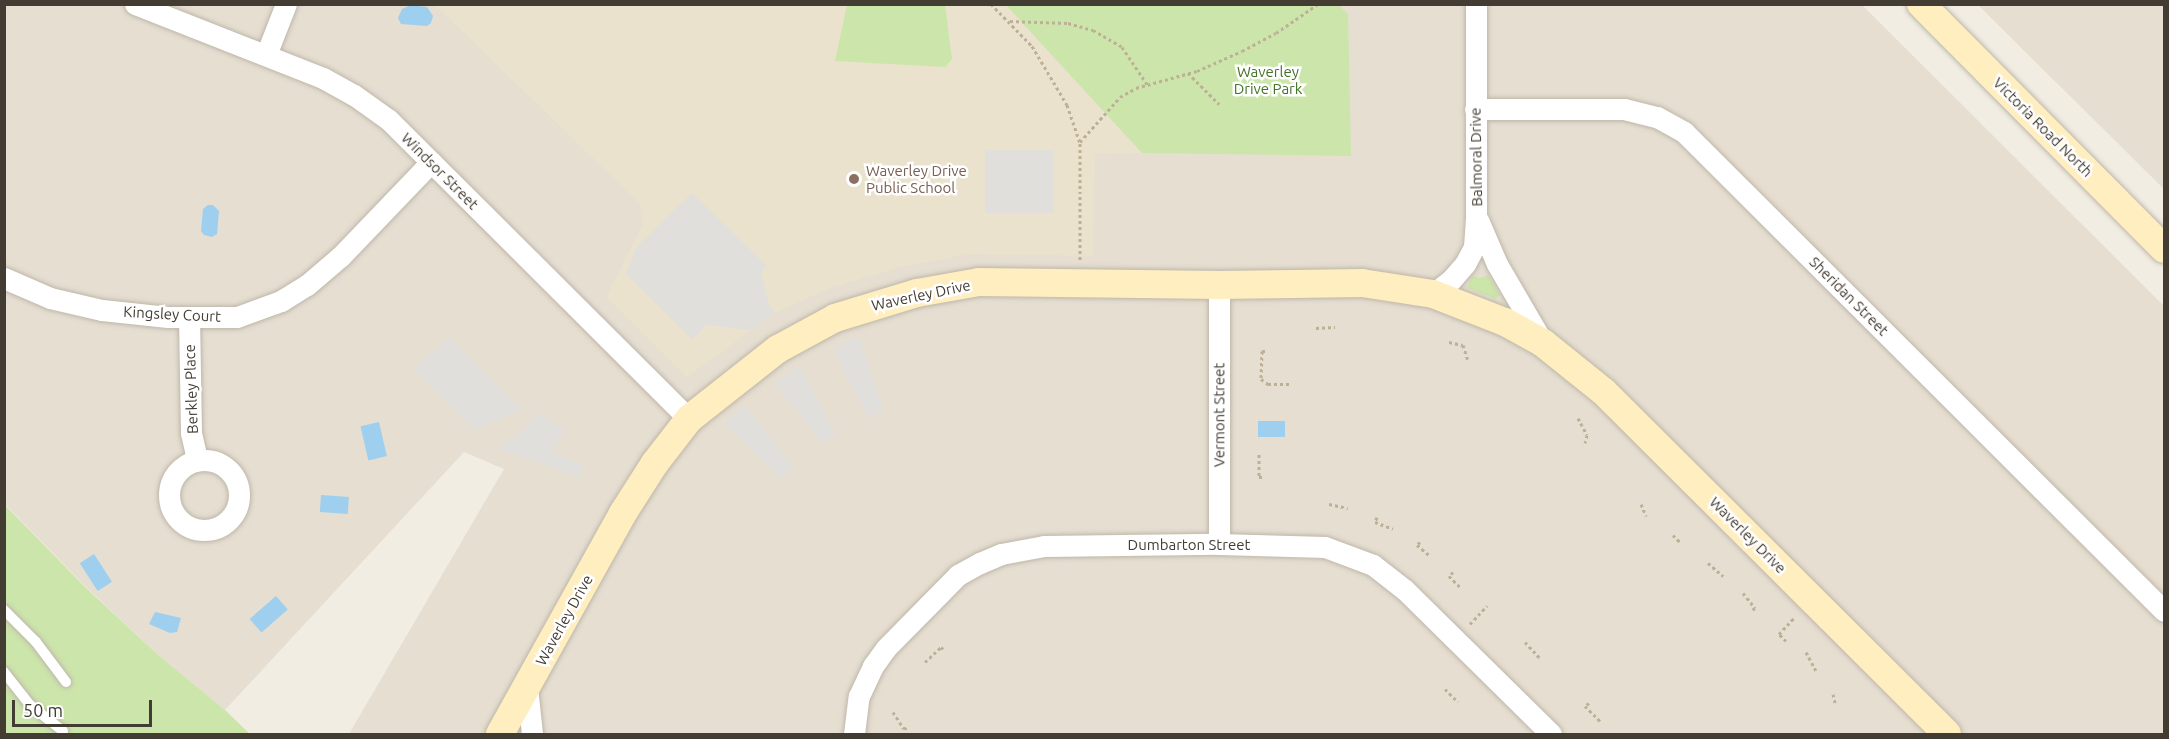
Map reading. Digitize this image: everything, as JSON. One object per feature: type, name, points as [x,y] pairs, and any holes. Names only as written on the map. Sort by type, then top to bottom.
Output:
[{"type":"street","name":"Windsor Street","points":[[135,4],[323,78],[354,95],[389,120],[689,419]]},
{"type":"street","points":[[266,55],[286,4]]},
{"type":"street","name":"Balmoral Drive","points":[[1433,294],[1465,264],[1474,247],[1476,4]]},
{"type":"street","name":"Victoria Road North","points":[[1922,4],[2164,249]]},
{"type":"street","name":"Sheridan Street","points":[[1475,110],[1624,110],[1657,117],[1684,132],[2164,611]]},
{"type":"street","name":"Kingsley Court","points":[[4,278],[50,298],[102,310],[189,317],[237,317],[281,301],[307,285],[341,256],[431,162]]},
{"type":"street","name":"Waverley Drive","points":[[1476,217],[1497,264],[1543,343]]},
{"type":"street","name":"Waverley Drive","points":[[500,735],[623,513],[655,463],[689,419],[778,349],[835,318],[917,293],[979,282],[1219,285],[1362,283],[1433,294],[1489,314],[1543,343],[1604,392],[1947,735]]},
{"type":"street","name":"Vermont Street","points":[[1219,285],[1219,544]]},
{"type":"street","name":"Berkley Place","points":[[189,317],[191,433],[197,460]]},
{"type":"street","name":"Dumbarton Street","points":[[854,735],[860,696],[873,666],[886,648],[958,575],[980,563],[1001,554],[1044,546],[1219,544],[1325,547],[1373,565],[1405,590],[1551,735]]},
{"type":"street","points":[[527,687],[532,735]]},
{"type":"lane","points":[[4,610],[36,642],[66,682]]},
{"type":"lane","points":[[4,672],[30,705],[63,731]]},
{"type":"path","points":[[991,4],[1032,46],[1049,72],[1067,105],[1080,143],[1080,283]]},
{"type":"path","points":[[1080,143],[1120,98],[1147,84],[1188,73],[1242,51],[1276,33],[1318,4]]},
{"type":"path","points":[[1010,21],[1068,23],[1093,30],[1122,47],[1147,84]]},
{"type":"path","points":[[1188,73],[1219,104]]},
{"type":"path","points":[[1316,328],[1335,327]]},
{"type":"path","points":[[1449,342],[1463,345],[1468,360]]},
{"type":"path","points":[[1265,351],[1262,351],[1261,379],[1268,384],[1291,384]]},
{"type":"path","points":[[1578,417],[1587,435],[1585,443]]},
{"type":"path","points":[[1259,454],[1259,477],[1265,477]]},
{"type":"path","points":[[1329,504],[1348,508]]},
{"type":"path","points":[[1641,504],[1646,516]]},
{"type":"path","points":[[1377,517],[1375,522],[1393,529]]},
{"type":"path","points":[[1673,535],[1680,542]]},
{"type":"path","points":[[1420,542],[1417,545],[1430,556]]},
{"type":"path","points":[[1708,563],[1723,576]]},
{"type":"path","points":[[1453,572],[1449,576],[1461,588]]},
{"type":"path","points":[[1743,593],[1755,608],[1752,610]]},
{"type":"path","points":[[1470,624],[1488,606]]},
{"type":"path","points":[[1786,641],[1779,634],[1796,617]]},
{"type":"path","points":[[1525,642],[1539,657]]},
{"type":"path","points":[[926,662],[941,647],[944,650]]},
{"type":"path","points":[[1806,652],[1816,670]]},
{"type":"path","points":[[1445,689],[1458,702]]},
{"type":"path","points":[[1833,694],[1835,703]]},
{"type":"path","points":[[1588,703],[1585,706],[1601,722]]},
{"type":"path","points":[[893,712],[904,729],[909,726]]},
{"type":"shaded area","points":[[5,5],[1862,5],[2164,306],[2164,734],[349,734],[504,469],[464,452],[225,710],[157,654],[85,586],[5,504]]},
{"type":"shaded area","name":"Waverley Drive Public School","points":[[435,5],[1006,5],[1142,153],[1095,154],[1093,256],[971,254],[901,267],[833,287],[775,313],[687,377],[606,297],[642,226],[640,204]]},
{"type":"shaded area","points":[[1978,5],[2164,5],[2164,189]]},
{"type":"shaded area","points":[[985,150],[1054,150],[1054,213],[985,213]]},
{"type":"shaded area","points":[[692,193],[767,266],[761,272],[770,307],[775,313],[751,330],[707,325],[692,339],[626,274],[637,246]]},
{"type":"shaded area","points":[[449,337],[522,410],[474,430],[414,369]]},
{"type":"shaded area","points":[[859,338],[884,411],[869,418],[833,350],[846,341]]},
{"type":"shaded area","points":[[800,366],[836,435],[823,444],[775,384]]},
{"type":"shaded area","points":[[744,405],[793,466],[781,479],[725,423]]},
{"type":"shaded area","points":[[538,413],[565,430],[552,452],[584,466],[580,478],[497,448],[527,427]]},
{"type":"green space","points":[[847,5],[945,5],[952,59],[945,67],[835,61]]},
{"type":"green space","name":"Waverley Drive Park","points":[[1006,5],[1339,5],[1348,14],[1351,156],[1142,153]]},
{"type":"green space","points":[[1488,275],[1500,295],[1496,299],[1467,288],[1472,276],[1480,278]]},
{"type":"green space","points":[[4,504],[85,587],[157,654],[225,710],[250,734],[5,734]]},
{"type":"water","points":[[411,5],[427,7],[433,16],[431,23],[427,26],[401,24],[398,18],[402,9]]},
{"type":"water","points":[[208,205],[213,205],[219,211],[217,234],[212,237],[204,235],[201,231],[203,209]]},
{"type":"water","points":[[1258,421],[1285,421],[1285,437],[1258,437]]},
{"type":"water","points":[[379,422],[387,456],[368,460],[360,426]]},
{"type":"water","points":[[321,495],[349,497],[348,514],[320,512]]},
{"type":"water","points":[[94,554],[112,582],[98,591],[80,563]]},
{"type":"water","points":[[276,596],[288,610],[261,633],[250,619]]},
{"type":"water","points":[[155,612],[181,618],[177,632],[170,633],[149,624]]},
{"type":"place","name":"Waverley Drive Public School","points":[[854,179]]}]
